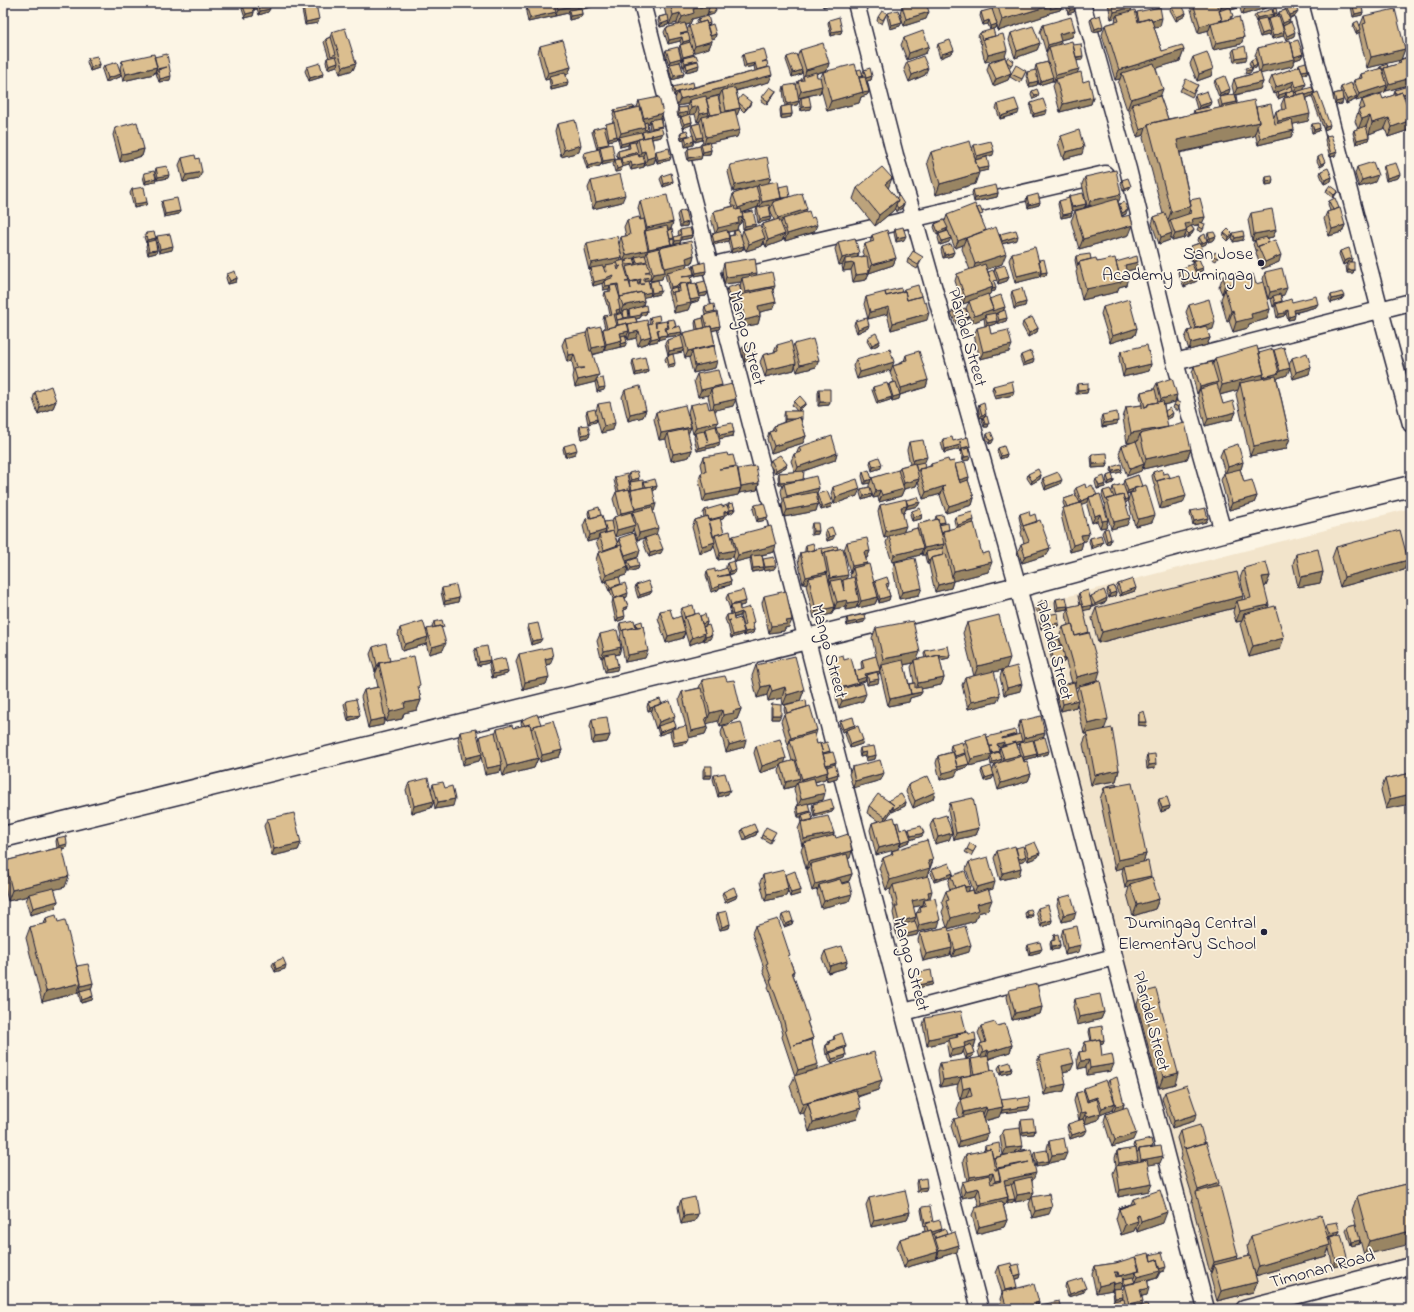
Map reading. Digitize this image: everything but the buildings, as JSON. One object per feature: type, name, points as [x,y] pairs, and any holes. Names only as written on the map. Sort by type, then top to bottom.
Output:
[{"type":"main road","points":[[3,837],[1018,587],[1223,532],[1411,486]]},
{"type":"street","name":"Mango Street","points":[[642,3],[980,1309]]},
{"type":"street","name":"Plaridel Street","points":[[856,3],[895,155],[1018,587],[1206,1309]]},
{"type":"street","points":[[1082,3],[1128,169],[1175,362],[1223,532]]},
{"type":"street","points":[[1300,3],[1411,424]]},
{"type":"street","points":[[709,266],[1128,169]]},
{"type":"street","points":[[1175,362],[1411,302]]},
{"type":"street","points":[[904,1012],[1114,957]]},
{"type":"street","name":"Timonan Road","points":[[1244,1309],[1411,1266]]},
{"type":"shaded area","name":"Dumingag Central Elementary School","points":[[1411,508],[1411,1258],[1220,1309],[1215,1309],[1030,606]]},
{"type":"place","name":"San Jose Academy Dumingag","points":[[1261,263]]},
{"type":"place","name":"Dumingag Central Elementary School","points":[[1264,932]]}]
